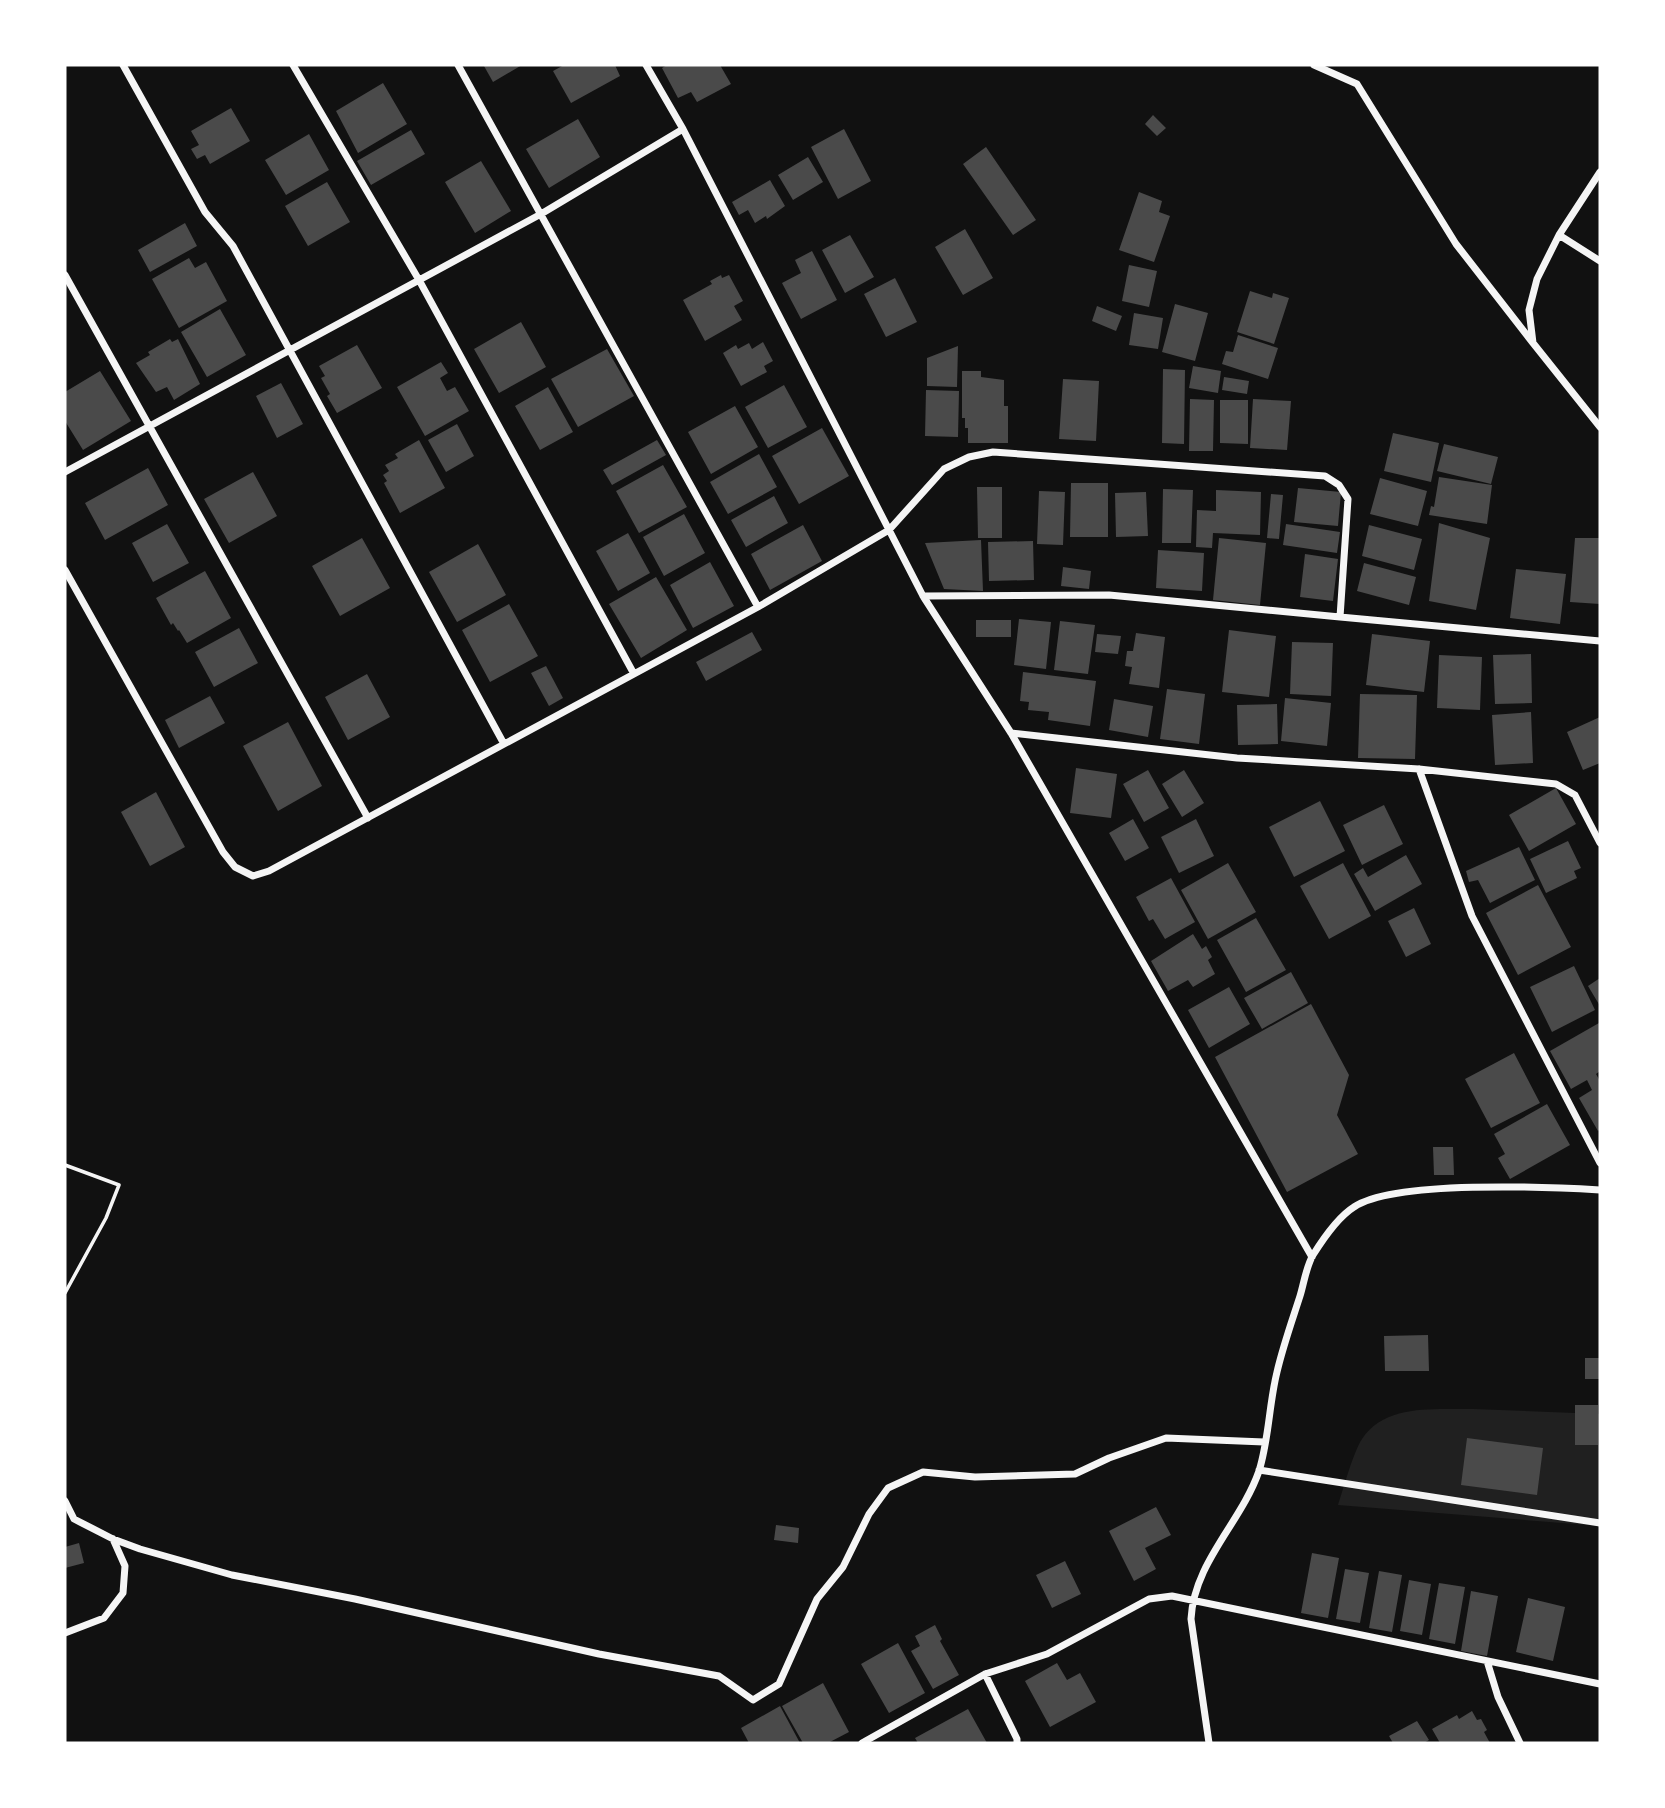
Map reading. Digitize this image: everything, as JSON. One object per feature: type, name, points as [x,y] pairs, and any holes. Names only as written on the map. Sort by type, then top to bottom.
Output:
[{"type":"street","points":[[123,65],[205,212],[233,246],[504,744]]},
{"type":"street","points":[[293,65],[419,280],[634,674]]},
{"type":"street","points":[[458,65],[758,607]]},
{"type":"street","points":[[646,65],[684,130],[923,596],[1011,733],[1312,1257]]},
{"type":"street","points":[[1314,65],[1357,84],[1456,244],[1600,427]]},
{"type":"street","points":[[65,472],[541,214],[684,130]]},
{"type":"street","points":[[1533,343],[1529,310],[1537,279],[1559,235],[1600,172]]},
{"type":"street","points":[[1559,235],[1600,261]]},
{"type":"street","points":[[65,275],[369,818]]},
{"type":"street","points":[[65,570],[223,852],[235,867],[253,876],[269,872],[758,607],[889,530],[944,469],[969,457],[993,452],[1325,476],[1339,485],[1348,499],[1340,617]]},
{"type":"street","points":[[923,596],[1109,594],[1600,640]]},
{"type":"street","points":[[1011,733],[1237,758],[1419,769],[1556,784],[1574,795],[1600,843]]},
{"type":"street","points":[[1419,769],[1472,916],[1600,1163]]},
{"type":"street","points":[[1209,1743],[1191,1619],[1192,1600],[1216,1548],[1240,1510],[1259,1470],[1276,1373],[1312,1257],[1352,1208],[1371,1198],[1420,1191],[1519,1187],[1600,1191]]},
{"type":"street","points":[[65,1501],[74,1519],[113,1539],[232,1575],[355,1599],[599,1654],[719,1676],[753,1700],[779,1684],[817,1599],[843,1567],[869,1514],[888,1488],[923,1472],[975,1477],[1075,1474],[1109,1458],[1167,1437],[1264,1441]]},
{"type":"street","points":[[1259,1470],[1600,1523]]},
{"type":"street","points":[[65,1633],[104,1618],[123,1593],[125,1566],[113,1539]]},
{"type":"street","points":[[862,1743],[985,1674],[1047,1654],[1149,1599],[1172,1596],[1600,1684]]},
{"type":"street","points":[[1488,1661],[1498,1697],[1520,1743]]},
{"type":"street","points":[[985,1674],[1017,1743]]},
{"type":"path","points":[[65,1166],[119,1185],[106,1218],[65,1293]]},
{"type":"shaded area","points":[[1473,1409],[1600,1414],[1600,1526],[1338,1505],[1355,1453],[1372,1427],[1384,1419],[1413,1411]]},
{"type":"building","points":[[522,65],[493,82],[484,66]]},
{"type":"building","points":[[564,65],[615,65],[620,76],[571,103],[553,71]]},
{"type":"building","points":[[667,65],[720,65],[731,84],[697,102],[691,92],[678,98],[662,68]]},
{"type":"building","points":[[383,83],[407,124],[358,153],[336,111]]},
{"type":"building","points":[[231,108],[250,141],[210,164],[205,155],[197,159],[191,149],[199,145],[191,131]]},
{"type":"building","points":[[1153,115],[1166,128],[1157,136],[1145,124]]},
{"type":"building","points":[[578,119],[600,157],[549,188],[526,149]]},
{"type":"building","points":[[844,129],[871,181],[838,199],[811,147]]},
{"type":"building","points":[[411,130],[425,154],[371,185],[357,161]]},
{"type":"building","points":[[309,134],[329,170],[286,195],[265,160]]},
{"type":"building","points":[[986,147],[1036,220],[1013,235],[963,164]]},
{"type":"building","points":[[808,157],[823,182],[793,200],[778,175]]},
{"type":"building","points":[[481,161],[511,211],[475,233],[445,182]]},
{"type":"building","points":[[770,180],[785,206],[767,219],[766,216],[755,223],[748,210],[739,215],[732,202]]},
{"type":"building","points":[[327,182],[350,222],[308,246],[285,206]]},
{"type":"building","points":[[1139,192],[1162,201],[1159,212],[1170,216],[1154,262],[1119,250]]},
{"type":"building","points":[[185,223],[197,246],[150,272],[138,250]]},
{"type":"building","points":[[965,229],[993,278],[963,295],[935,247]]},
{"type":"building","points":[[850,235],[874,277],[845,293],[822,250]]},
{"type":"building","points":[[812,251],[837,300],[801,319],[782,283],[801,273],[795,260]]},
{"type":"building","points":[[189,258],[195,268],[206,262],[227,301],[179,328],[152,279]]},
{"type":"building","points":[[1129,265],[1157,271],[1149,307],[1122,301]]},
{"type":"building","points":[[721,275],[722,278],[729,275],[743,301],[734,306],[742,320],[705,341],[683,300],[712,284],[710,281]]},
{"type":"building","points":[[895,278],[917,322],[886,337],[864,294]]},
{"type":"building","points":[[1250,291],[1272,298],[1273,293],[1289,298],[1274,344],[1237,332]]},
{"type":"building","points":[[1175,304],[1208,313],[1195,361],[1162,352]]},
{"type":"building","points":[[1097,306],[1122,316],[1116,331],[1092,321]]},
{"type":"building","points":[[220,309],[246,355],[207,377],[181,332]]},
{"type":"building","points":[[1134,313],[1163,318],[1158,349],[1129,345]]},
{"type":"building","points":[[521,322],[546,367],[499,393],[474,349]]},
{"type":"building","points":[[1238,335],[1278,348],[1268,379],[1222,364],[1226,351],[1233,352]]},
{"type":"building","points":[[170,339],[172,342],[178,339],[200,384],[174,400],[167,387],[156,392],[136,363]]},
{"type":"building","points":[[763,342],[773,361],[764,366],[767,372],[741,386],[723,353],[736,345],[738,349],[749,343],[752,349]]},
{"type":"building","points":[[357,345],[382,388],[337,413],[327,396],[330,394],[321,378],[325,376],[319,366]]},
{"type":"building","points":[[958,346],[957,387],[927,386],[927,358]]},
{"type":"building","points":[[607,349],[634,396],[578,427],[551,379]]},
{"type":"building","points":[[441,362],[448,373],[440,378],[447,391],[455,387],[469,411],[425,436],[397,387]]},
{"type":"building","points":[[1193,366],[1221,371],[1218,393],[1189,388]]},
{"type":"building","points":[[1163,369],[1185,370],[1184,444],[1162,443]]},
{"type":"building","points":[[100,371],[131,421],[83,450],[65,421],[65,392]]},
{"type":"building","points":[[962,371],[981,371],[981,377],[1004,380],[1004,406],[1008,406],[1008,443],[968,443],[968,428],[965,428],[965,418],[962,418]]},
{"type":"building","points":[[1224,377],[1249,381],[1247,394],[1222,390]]},
{"type":"building","points":[[1063,379],[1099,381],[1096,441],[1059,439]]},
{"type":"building","points":[[281,383],[303,424],[277,438],[256,396]]},
{"type":"building","points":[[784,385],[807,427],[768,448],[745,407]]},
{"type":"building","points":[[548,387],[573,432],[540,450],[515,406]]},
{"type":"building","points":[[926,390],[959,391],[958,437],[925,436]]},
{"type":"building","points":[[1190,399],[1214,400],[1213,451],[1189,451]]},
{"type":"building","points":[[1253,399],[1291,401],[1287,450],[1250,448]]},
{"type":"building","points":[[1220,400],[1248,400],[1248,444],[1220,443]]},
{"type":"building","points":[[735,406],[758,447],[711,474],[688,432]]},
{"type":"building","points":[[457,424],[474,456],[446,472],[428,440]]},
{"type":"building","points":[[822,428],[849,476],[799,504],[772,456]]},
{"type":"building","points":[[1393,433],[1439,443],[1431,482],[1384,471]]},
{"type":"building","points":[[419,440],[445,488],[400,513],[384,483],[387,481],[383,475],[389,471],[385,465],[398,458],[395,454]]},
{"type":"building","points":[[657,440],[666,455],[612,485],[603,470]]},
{"type":"building","points":[[1444,444],[1498,457],[1491,484],[1437,471]]},
{"type":"building","points":[[759,454],[777,487],[728,514],[710,482]]},
{"type":"building","points":[[663,465],[687,507],[639,533],[616,491]]},
{"type":"building","points":[[148,468],[168,505],[105,540],[85,503]]},
{"type":"building","points":[[253,472],[277,516],[229,543],[204,499]]},
{"type":"building","points":[[1439,477],[1492,485],[1487,524],[1429,515],[1431,506],[1434,507]]},
{"type":"building","points":[[1380,478],[1427,491],[1418,526],[1370,514]]},
{"type":"building","points":[[1071,483],[1108,483],[1108,537],[1070,537]]},
{"type":"building","points":[[977,487],[1002,487],[1002,538],[978,538]]},
{"type":"building","points":[[1298,488],[1341,492],[1338,526],[1294,522]]},
{"type":"building","points":[[1163,489],[1193,490],[1191,543],[1162,543]]},
{"type":"building","points":[[1216,490],[1261,492],[1260,535],[1213,533],[1212,548],[1196,547],[1197,510],[1216,511]]},
{"type":"building","points":[[1039,491],[1065,492],[1063,545],[1037,544]]},
{"type":"building","points":[[1146,492],[1148,536],[1116,537],[1115,493]]},
{"type":"building","points":[[1271,494],[1283,495],[1279,539],[1267,538]]},
{"type":"building","points":[[774,496],[788,523],[746,547],[731,520]]},
{"type":"building","points":[[684,514],[705,553],[664,576],[643,537]]},
{"type":"building","points":[[1439,523],[1490,538],[1476,610],[1429,601]]},
{"type":"building","points":[[167,524],[189,563],[153,582],[132,543]]},
{"type":"building","points":[[1286,524],[1340,532],[1337,553],[1283,545]]},
{"type":"building","points":[[803,525],[822,561],[770,590],[751,554]]},
{"type":"building","points":[[1369,525],[1422,539],[1414,570],[1362,556]]},
{"type":"building","points":[[628,533],[650,573],[618,591],[596,551]]},
{"type":"building","points":[[362,538],[390,588],[340,616],[312,566]]},
{"type":"building","points":[[1219,538],[1266,543],[1260,605],[1213,600]]},
{"type":"building","points":[[1575,538],[1600,538],[1600,604],[1570,602]]},
{"type":"building","points":[[981,540],[983,591],[944,589],[925,543]]},
{"type":"building","points":[[1033,541],[1034,580],[989,581],[988,542]]},
{"type":"building","points":[[478,544],[506,595],[457,622],[429,572]]},
{"type":"building","points":[[1158,550],[1204,553],[1202,591],[1156,588]]},
{"type":"building","points":[[1305,554],[1338,559],[1333,601],[1300,597]]},
{"type":"building","points":[[710,562],[734,606],[693,628],[670,585]]},
{"type":"building","points":[[1364,563],[1416,577],[1409,605],[1357,591]]},
{"type":"building","points":[[1063,567],[1091,571],[1089,589],[1061,586]]},
{"type":"building","points":[[1516,569],[1566,574],[1560,624],[1510,618]]},
{"type":"building","points":[[205,571],[231,618],[187,643],[173,623],[171,625],[156,598]]},
{"type":"building","points":[[656,577],[687,630],[641,658],[609,604]]},
{"type":"building","points":[[509,604],[538,656],[490,682],[462,630]]},
{"type":"building","points":[[1019,619],[1051,622],[1046,669],[1014,665]]},
{"type":"building","points":[[976,620],[1011,620],[1011,637],[976,637]]},
{"type":"building","points":[[1060,621],[1095,625],[1088,674],[1054,670]]},
{"type":"building","points":[[239,628],[258,663],[214,687],[195,652]]},
{"type":"building","points":[[1229,630],[1276,636],[1269,697],[1222,692]]},
{"type":"building","points":[[752,632],[762,650],[706,681],[696,662]]},
{"type":"building","points":[[1136,633],[1165,637],[1159,688],[1129,684],[1132,667],[1125,666],[1127,651],[1133,651]]},
{"type":"building","points":[[1097,634],[1121,636],[1118,654],[1095,652]]},
{"type":"building","points":[[1372,634],[1430,641],[1424,692],[1366,685]]},
{"type":"building","points":[[1292,642],[1333,643],[1331,696],[1290,694]]},
{"type":"building","points":[[1531,654],[1532,703],[1495,704],[1493,655]]},
{"type":"building","points":[[1439,655],[1482,657],[1480,710],[1437,708]]},
{"type":"building","points":[[546,666],[563,698],[549,706],[531,673]]},
{"type":"building","points":[[1023,672],[1096,681],[1090,726],[1048,720],[1049,712],[1028,710],[1029,702],[1020,701]]},
{"type":"building","points":[[367,674],[390,717],[348,740],[325,697]]},
{"type":"building","points":[[1167,689],[1205,694],[1199,744],[1160,739]]},
{"type":"building","points":[[1360,694],[1417,695],[1415,759],[1358,758]]},
{"type":"building","points":[[210,696],[225,723],[179,748],[165,720]]},
{"type":"building","points":[[1285,698],[1331,703],[1327,746],[1281,741]]},
{"type":"building","points":[[1114,699],[1153,706],[1148,737],[1109,730]]},
{"type":"building","points":[[1277,704],[1278,744],[1238,745],[1237,705]]},
{"type":"building","points":[[1531,712],[1533,763],[1495,765],[1492,715]]},
{"type":"building","points":[[1600,717],[1600,763],[1583,770],[1567,732]]},
{"type":"building","points":[[288,722],[322,786],[278,811],[243,746]]},
{"type":"building","points":[[1076,768],[1117,774],[1111,818],[1070,813]]},
{"type":"building","points":[[1148,770],[1169,808],[1144,822],[1123,784]]},
{"type":"building","points":[[1184,770],[1204,803],[1182,817],[1162,784]]},
{"type":"building","points":[[1556,788],[1576,824],[1529,851],[1509,815]]},
{"type":"building","points":[[156,792],[185,847],[150,866],[121,812]]},
{"type":"building","points":[[1320,801],[1345,851],[1294,877],[1269,827]]},
{"type":"building","points":[[1384,805],[1403,844],[1362,865],[1343,825]]},
{"type":"building","points":[[1133,819],[1149,848],[1125,861],[1109,833]]},
{"type":"building","points":[[1196,819],[1214,856],[1179,873],[1161,837]]},
{"type":"building","points":[[1568,841],[1581,868],[1574,871],[1577,878],[1546,893],[1530,859]]},
{"type":"building","points":[[1519,847],[1535,880],[1490,903],[1478,880],[1469,882],[1466,871]]},
{"type":"building","points":[[1406,855],[1422,884],[1375,911],[1354,874],[1363,868],[1368,877]]},
{"type":"building","points":[[1228,863],[1256,912],[1208,939],[1181,890]]},
{"type":"building","points":[[1343,863],[1371,916],[1329,939],[1300,886]]},
{"type":"building","points":[[1171,878],[1195,922],[1165,939],[1153,919],[1149,921],[1136,897]]},
{"type":"building","points":[[1538,885],[1571,947],[1518,975],[1486,913]]},
{"type":"building","points":[[1414,908],[1431,944],[1406,957],[1388,921]]},
{"type":"building","points":[[1256,918],[1286,970],[1246,992],[1217,940]]},
{"type":"building","points":[[1193,934],[1202,949],[1206,946],[1212,957],[1208,960],[1215,974],[1193,987],[1188,980],[1168,991],[1151,961]]},
{"type":"building","points":[[1574,966],[1595,1010],[1552,1032],[1530,987]]},
{"type":"building","points":[[1291,972],[1308,1003],[1262,1029],[1244,998]]},
{"type":"building","points":[[1600,978],[1600,1006],[1588,986]]},
{"type":"building","points":[[1229,987],[1250,1024],[1209,1048],[1188,1010]]},
{"type":"building","points":[[1311,1004],[1349,1075],[1337,1115],[1358,1154],[1287,1192],[1215,1057]]},
{"type":"building","points":[[1599,1023],[1600,1071],[1596,1074],[1600,1081],[1598,1131],[1579,1098],[1592,1090],[1587,1080],[1571,1089],[1550,1051]]},
{"type":"building","points":[[1514,1053],[1540,1103],[1491,1128],[1465,1079]]},
{"type":"building","points":[[1547,1104],[1570,1145],[1510,1179],[1498,1158],[1505,1154],[1494,1134]]},
{"type":"building","points":[[1433,1147],[1453,1147],[1454,1175],[1434,1175]]},
{"type":"building","points":[[1428,1335],[1429,1371],[1385,1371],[1384,1336]]},
{"type":"building","points":[[1585,1358],[1600,1358],[1600,1379],[1585,1379]]},
{"type":"building","points":[[1575,1405],[1598,1405],[1598,1445],[1575,1445]]},
{"type":"building","points":[[1467,1438],[1543,1448],[1537,1495],[1461,1485]]},
{"type":"building","points":[[1156,1507],[1171,1535],[1145,1548],[1156,1569],[1134,1581],[1109,1531]]},
{"type":"building","points":[[776,1525],[799,1528],[798,1543],[774,1540]]},
{"type":"building","points":[[79,1543],[84,1563],[65,1568],[65,1547]]},
{"type":"building","points":[[1312,1553],[1339,1558],[1328,1618],[1301,1613]]},
{"type":"building","points":[[1065,1561],[1081,1594],[1052,1608],[1036,1575]]},
{"type":"building","points":[[1345,1569],[1369,1573],[1360,1623],[1336,1619]]},
{"type":"building","points":[[1379,1571],[1402,1575],[1392,1632],[1369,1628]]},
{"type":"building","points":[[1409,1580],[1431,1584],[1422,1635],[1400,1631]]},
{"type":"building","points":[[1439,1583],[1465,1587],[1455,1644],[1429,1639]]},
{"type":"building","points":[[1471,1591],[1498,1596],[1487,1656],[1461,1651]]},
{"type":"building","points":[[1528,1598],[1565,1607],[1553,1661],[1516,1652]]},
{"type":"building","points":[[935,1625],[942,1639],[940,1641],[959,1675],[933,1689],[911,1651],[920,1646],[915,1636]]},
{"type":"building","points":[[898,1643],[925,1693],[889,1713],[861,1664]]},
{"type":"building","points":[[1057,1663],[1067,1680],[1080,1673],[1096,1702],[1050,1727],[1025,1681]]},
{"type":"building","points":[[823,1683],[849,1732],[828,1743],[803,1743],[782,1706]]},
{"type":"building","points":[[780,1706],[800,1743],[749,1743],[741,1728]]},
{"type":"building","points":[[968,1709],[987,1743],[918,1743],[915,1738]]},
{"type":"building","points":[[1472,1711],[1477,1720],[1481,1719],[1490,1743],[1440,1743],[1432,1729],[1457,1715],[1459,1719]]},
{"type":"building","points":[[1417,1721],[1429,1740],[1424,1743],[1393,1743],[1389,1736]]}]
